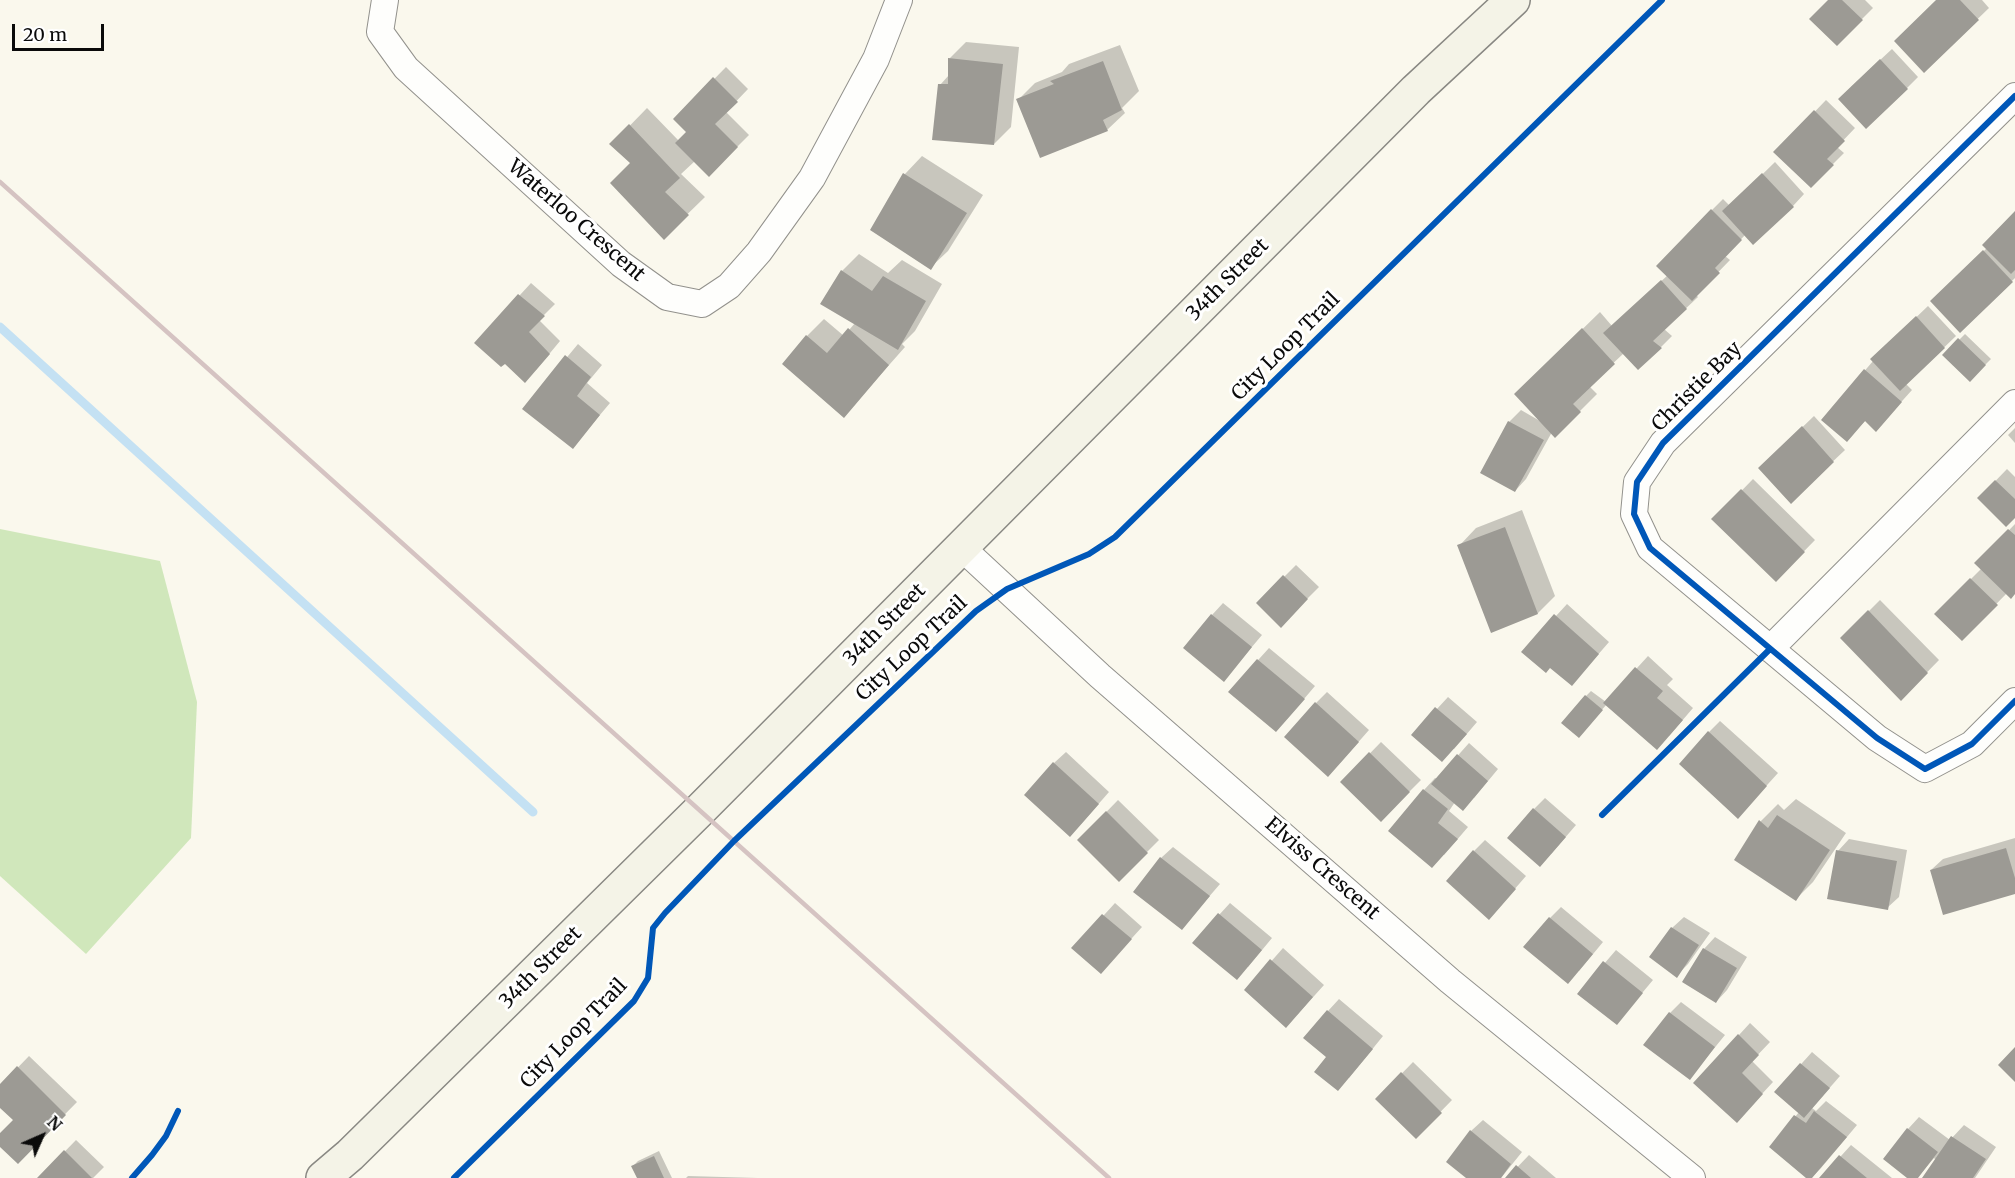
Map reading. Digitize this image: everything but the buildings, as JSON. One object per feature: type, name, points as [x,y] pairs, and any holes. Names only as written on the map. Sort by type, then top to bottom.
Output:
[{"type":"main road","name":"34th Street","points":[[1416,90],[1486,0]]},
{"type":"main road","name":"34th Street","points":[[323,1178],[341,1166],[700,810],[1416,90],[1513,0]]},
{"type":"street","name":"Waterloo Crescent","points":[[385,0],[380,32],[406,68],[621,264],[667,297],[702,304],[729,286],[759,252],[812,178],[876,59],[899,0]]},
{"type":"street","name":"Christie Bay","points":[[2015,96],[1662,443],[1637,482],[1634,514],[1650,548],[1877,738],[1925,769],[1972,744],[2015,701]]},
{"type":"street","points":[[1770,649],[2015,403]]},
{"type":"street","name":"Elviss Crescent","points":[[962,548],[1100,675],[1450,981],[1692,1178]]},
{"type":"green space","points":[[0,529],[160,561],[197,702],[191,838],[86,954],[0,876]]},
{"type":"waterway","points":[[0,327],[533,812]]},
{"type":"railway","points":[[0,182],[1109,1178]]},
{"type":"cycle path","name":"City Loop Trail","points":[[454,1178],[634,1001],[648,978],[653,928],[734,841],[976,611],[1007,589],[1089,554],[1115,537],[1662,0]]},
{"type":"cycle path","points":[[2015,96],[1663,443],[1637,482],[1634,514],[1650,548],[1877,738],[1925,769],[1972,744],[2015,701]]},
{"type":"cycle path","points":[[1602,815],[1770,649]]},
{"type":"cycle path","points":[[132,1178],[166,1136],[178,1111]]}]
